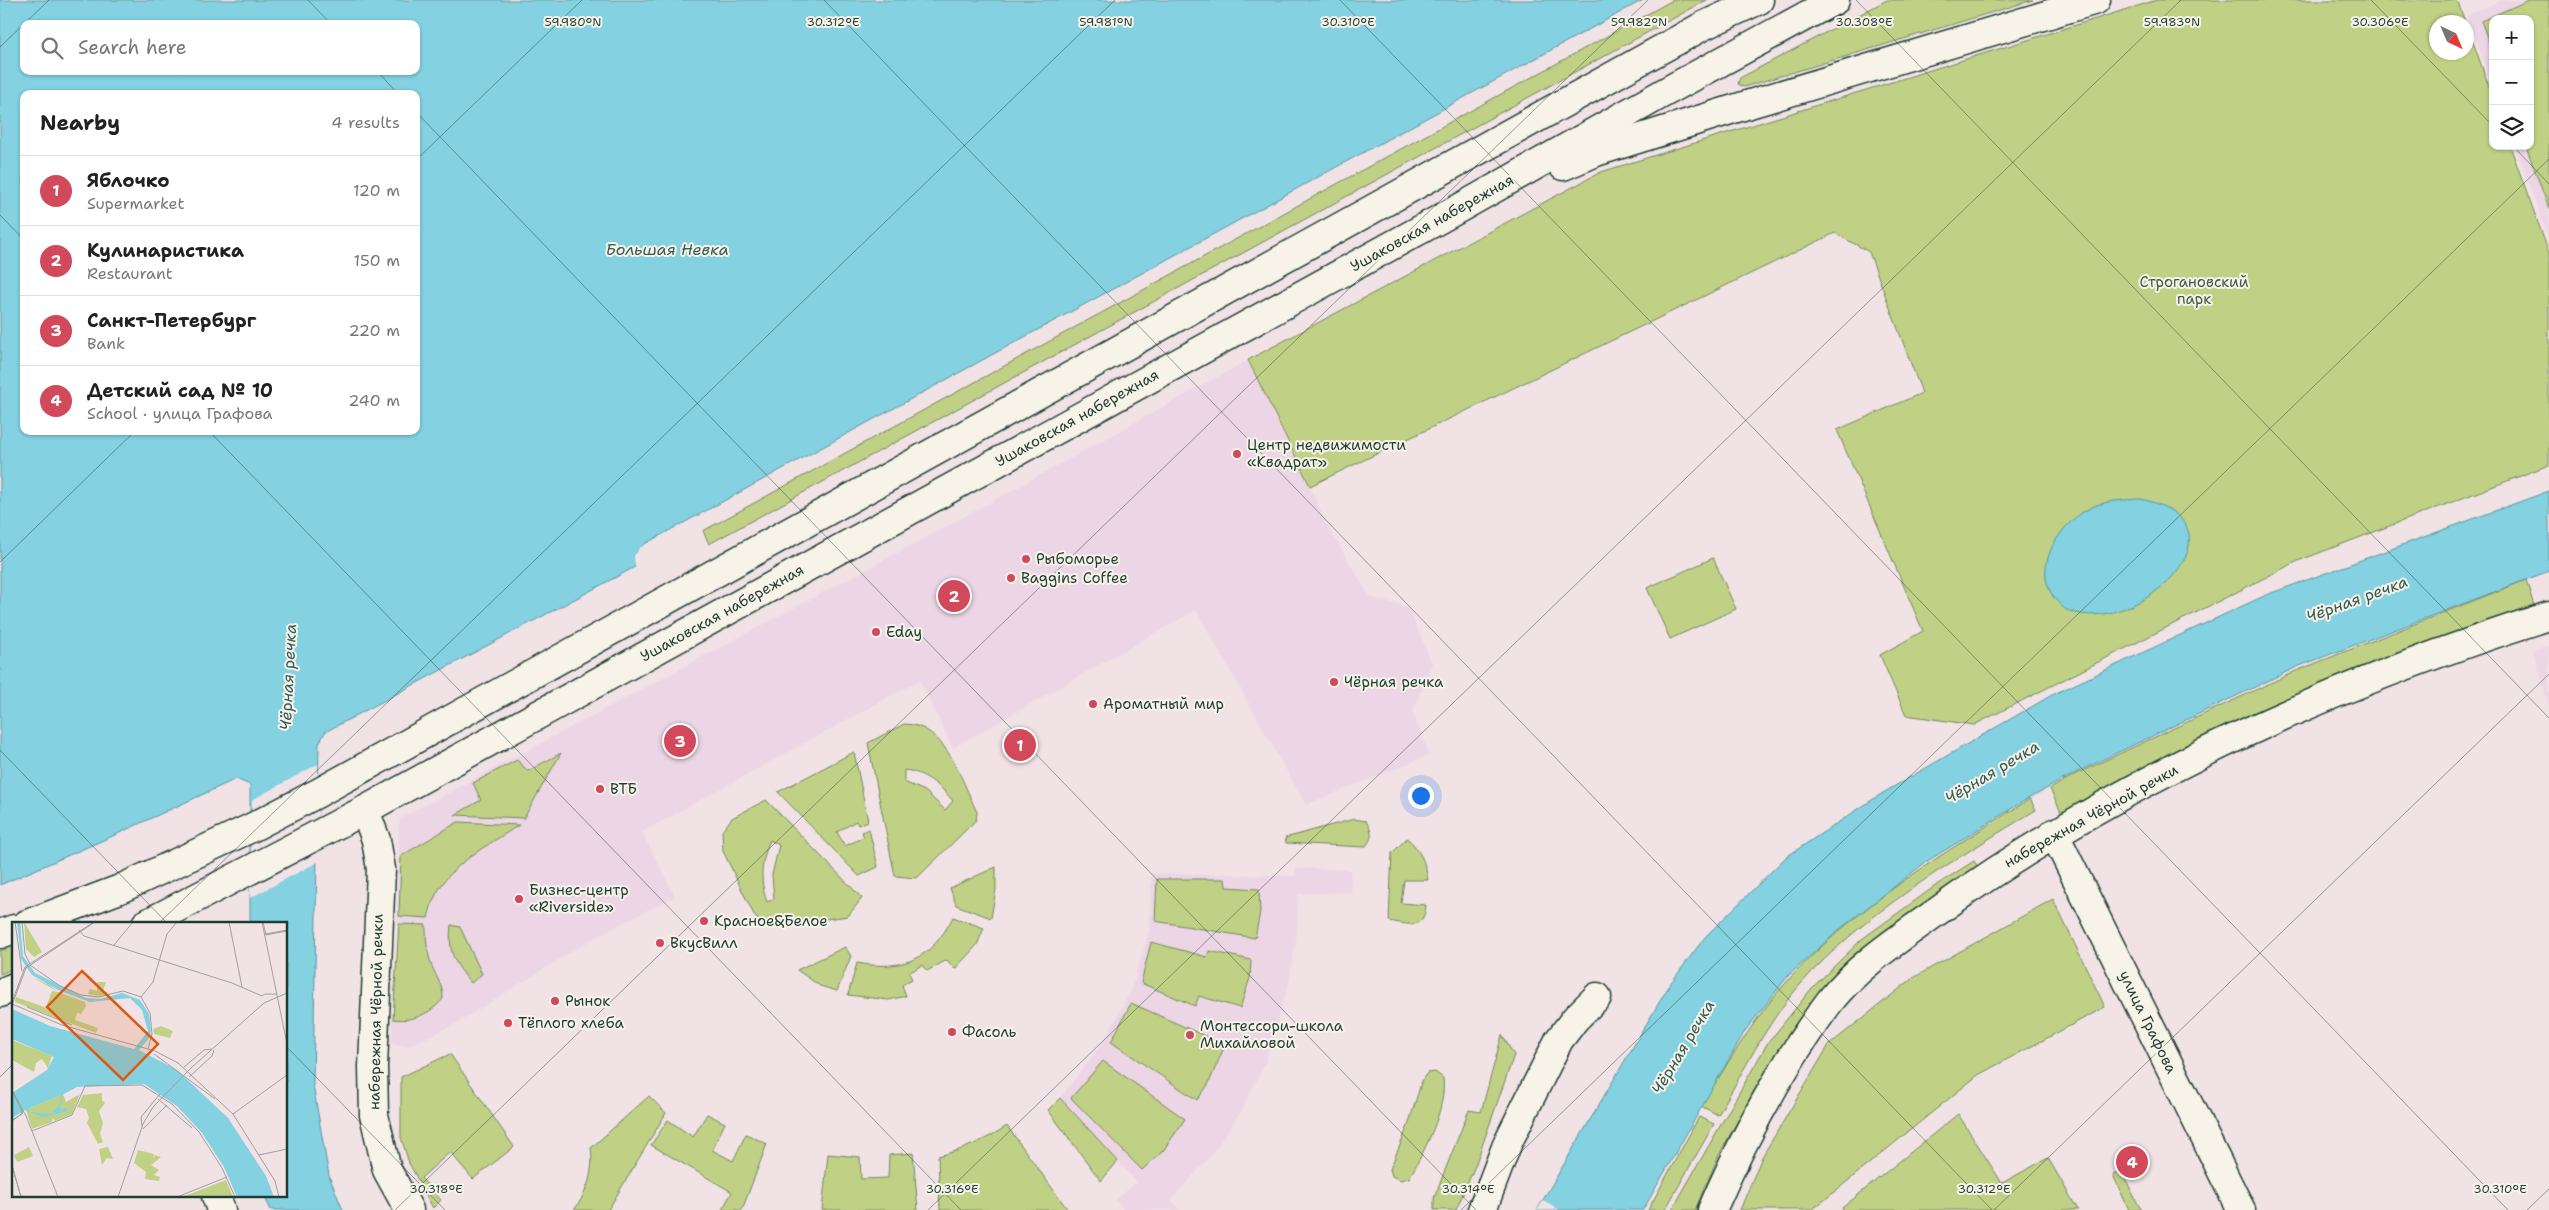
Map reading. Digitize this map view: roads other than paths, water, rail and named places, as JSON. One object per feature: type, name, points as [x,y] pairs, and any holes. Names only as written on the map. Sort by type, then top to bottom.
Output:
[{"type":"main road","points":[[1703,26],[1740,0]]},
{"type":"main road","points":[[32,922],[120,890],[251,828],[318,793],[1703,26],[1759,0]]},
{"type":"main road","name":"Ушаковская набережная","points":[[150,922],[365,810],[1458,209],[1666,91],[1835,0]]},
{"type":"main road","points":[[1458,209],[1596,152],[2096,0]]},
{"type":"main road","name":"набережная Чёрной речки","points":[[1712,1210],[1734,1160],[1773,1089],[1831,1000],[1876,956],[1999,868],[2054,833],[2160,776],[2290,713],[2384,673],[2549,616]]},
{"type":"main road","name":"набережная Чёрной речки","points":[[365,810],[376,840],[381,869],[373,1067],[374,1115],[387,1170],[409,1210]]},
{"type":"main road","name":"улица Графова","points":[[2054,833],[2241,1210]]},
{"type":"main road","points":[[0,934],[12,930]]},
{"type":"main road","points":[[0,993],[12,988]]},
{"type":"main road","points":[[1486,1209],[1508,1142],[1559,1040],[1575,1019],[1597,997]]},
{"type":"main road","points":[[217,1198],[221,1210]]},
{"type":"water","name":"Большая Невка","points":[[0,0],[1643,0],[643,545],[636,552],[635,567],[325,732],[319,744],[313,1085],[329,1176],[343,1210],[271,1210],[265,1198],[288,1198],[288,922],[250,922],[250,785],[236,779],[115,835],[0,885]]},
{"type":"water","points":[[2549,491],[2549,571],[2297,667],[2081,770],[2022,802],[1926,862],[1840,929],[1788,976],[1745,1031],[1643,1210],[1537,1210],[1670,984],[1705,937],[1786,857],[1881,794],[2052,695],[2266,595]]},
{"type":"water","points":[[2141,499],[2174,513],[2188,532],[2187,554],[2173,576],[2151,595],[2124,609],[2095,615],[2064,608],[2048,588],[2046,574],[2047,561],[2059,535],[2080,514],[2092,507],[2122,500]]},
{"type":"place","name":"Центр недвижимости «Квадрат»","points":[[1237,454]]},
{"type":"place","name":"Рыбоморье","points":[[1026,559]]},
{"type":"place","name":"Baggins Coffee","points":[[1011,578]]},
{"type":"place","name":"Кулинаристика","points":[[954,596]]},
{"type":"place","name":"Eday","points":[[876,632]]},
{"type":"place","name":"Чёрная речка","points":[[1334,682]]},
{"type":"place","name":"Ароматный мир","points":[[1093,704]]},
{"type":"place","name":"Санкт-Петербург","points":[[680,741]]},
{"type":"place","name":"Яблочко","points":[[1020,745]]},
{"type":"place","name":"ВТБ","points":[[600,789]]},
{"type":"place","name":"Бизнес-центр «Riverside»","points":[[519,899]]},
{"type":"place","name":"Красное&Белое","points":[[704,921]]},
{"type":"place","name":"ВкусВилл","points":[[660,943]]},
{"type":"place","name":"Рынок","points":[[555,1001]]},
{"type":"place","name":"Тёплого хлеба","points":[[508,1023]]},
{"type":"place","name":"Фасоль","points":[[952,1032]]},
{"type":"place","name":"Монтессори-школа Михайловой","points":[[1190,1035]]},
{"type":"place","name":"Детский сад № 10","points":[[2132,1162]]},
{"type":"park label","name":"Строгановский парк","points":[[2194,290]]}]
